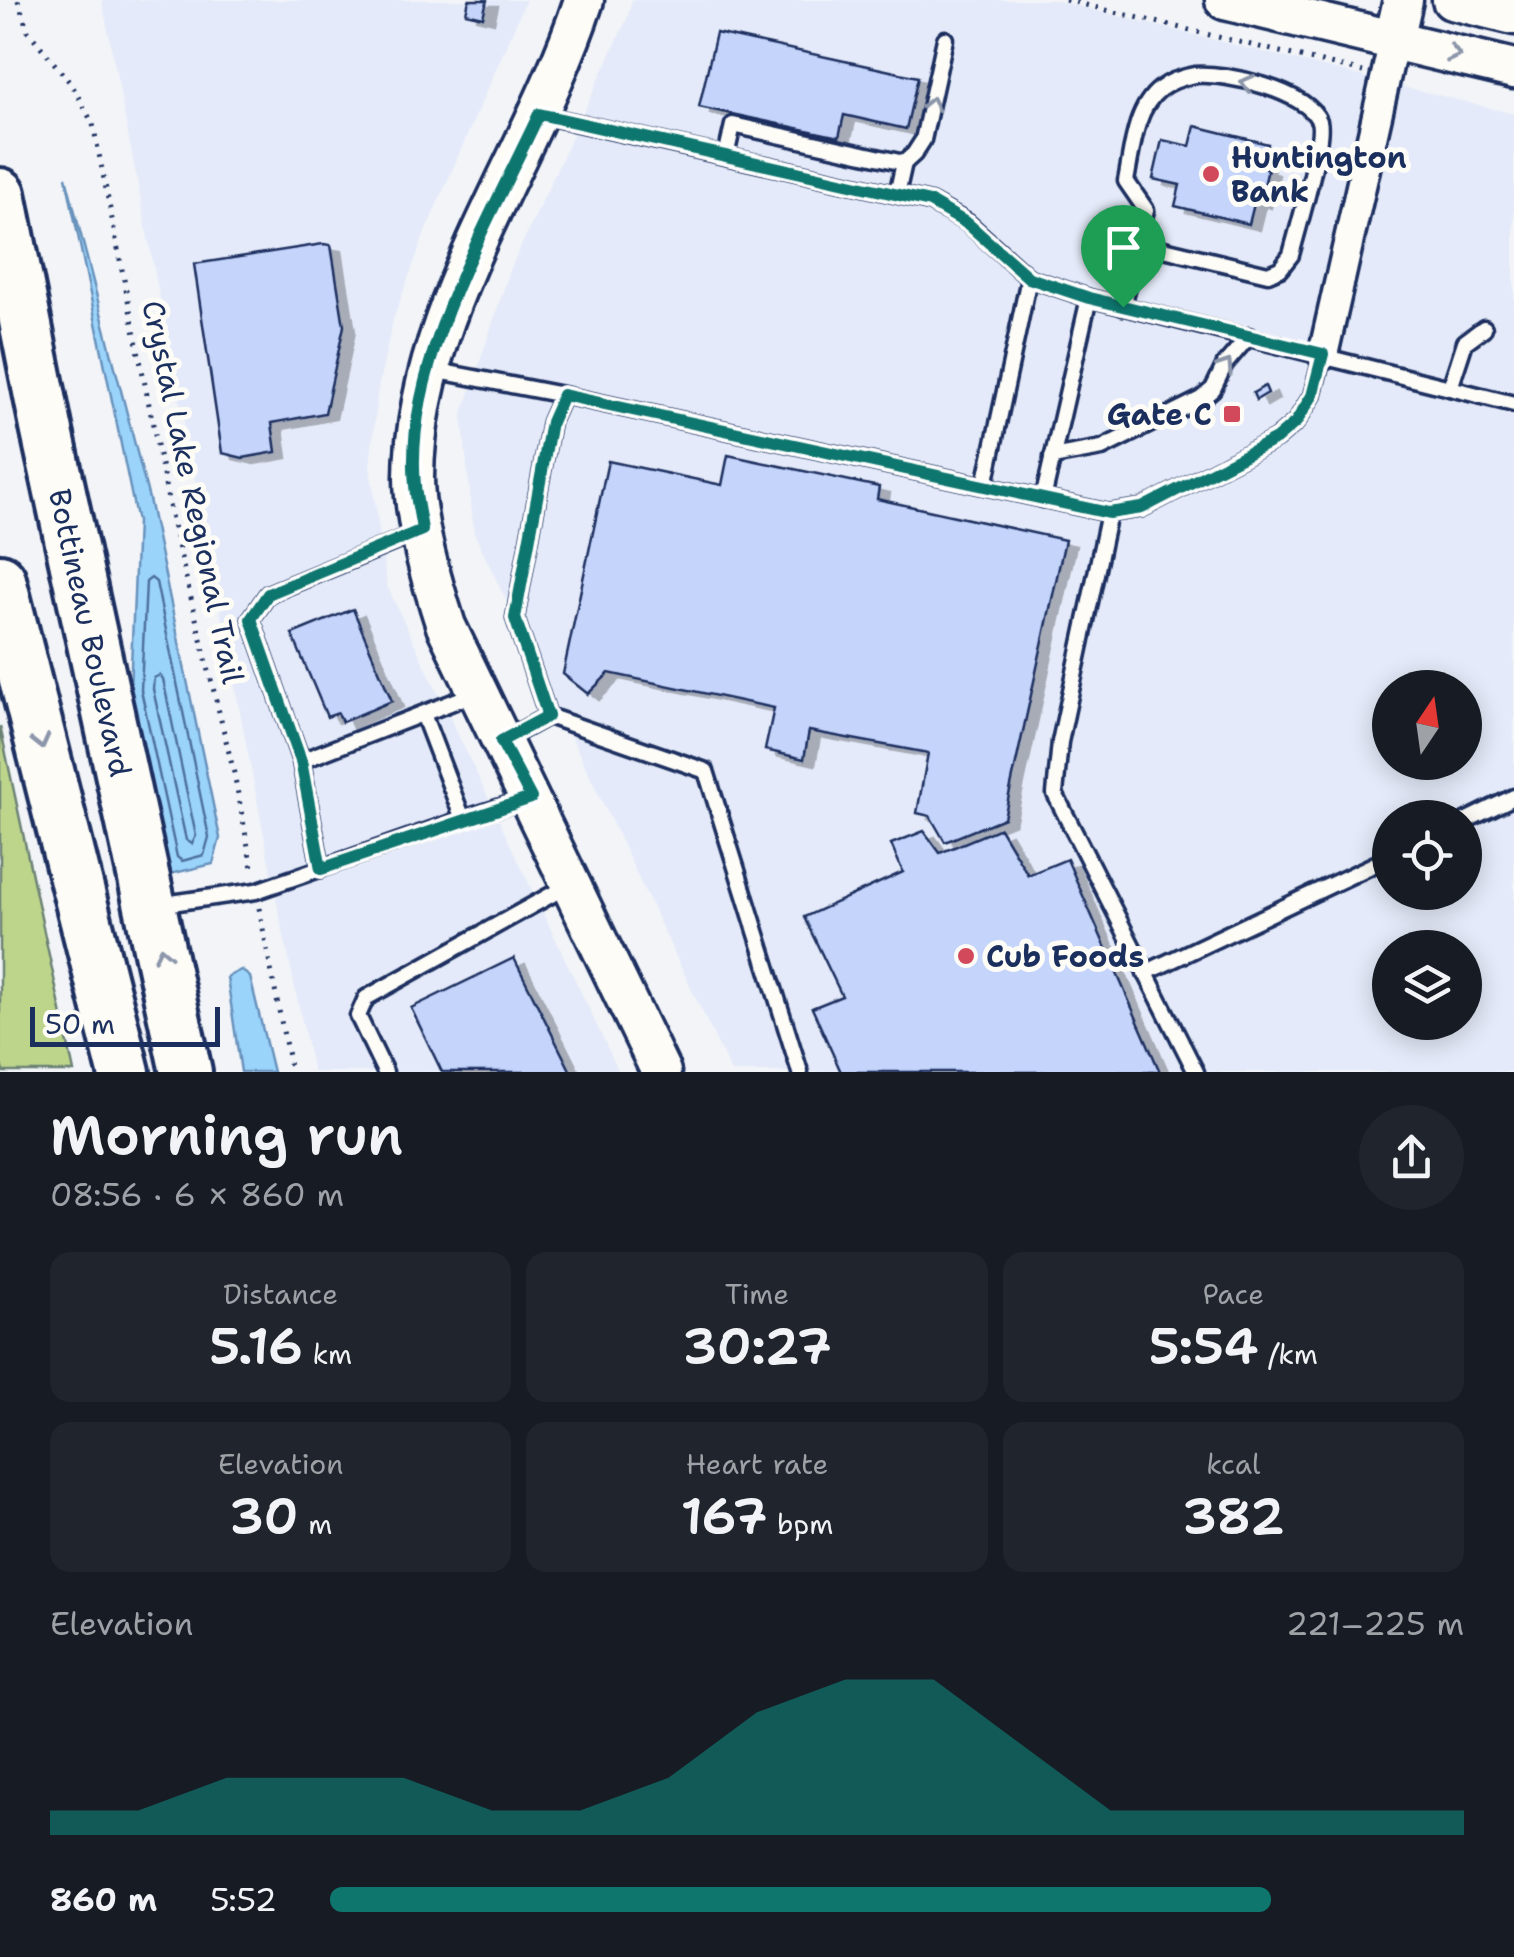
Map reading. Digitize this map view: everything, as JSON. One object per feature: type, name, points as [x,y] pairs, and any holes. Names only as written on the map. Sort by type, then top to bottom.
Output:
[{"type":"highway","name":"Bottineau Boulevard","points":[[0,194],[46,427],[186,1072]]},
{"type":"highway","points":[[0,580],[124,1072]]},
{"type":"street","points":[[584,0],[539,114],[458,289],[427,369],[416,430],[414,482],[430,579],[446,626],[661,1072]]},
{"type":"street","points":[[1225,0],[1514,68]]},
{"type":"street","points":[[1323,354],[1403,0]]},
{"type":"street","points":[[1452,0],[1514,15]]},
{"type":"lane","points":[[897,194],[904,163],[923,140],[946,38]]},
{"type":"lane","points":[[1123,307],[1138,243],[1146,210],[1126,181],[1138,124],[1148,102],[1159,90],[1193,75],[1214,75],[1295,96],[1314,112],[1321,134],[1291,255],[1280,269],[1268,274],[1138,243]]},
{"type":"lane","points":[[539,114],[930,202],[968,224],[1029,278],[1123,307],[1514,404]]},
{"type":"lane","points":[[726,156],[734,125],[904,163]]},
{"type":"lane","points":[[984,485],[1029,278]]},
{"type":"lane","points":[[1044,498],[1089,298]]},
{"type":"lane","points":[[1450,388],[1465,342],[1484,328]]},
{"type":"lane","points":[[1052,457],[1102,448],[1200,399],[1213,389],[1225,364],[1250,336]]},
{"type":"lane","points":[[427,369],[1109,513],[1142,508],[1276,439],[1296,422],[1312,396],[1323,354]]},
{"type":"lane","points":[[548,716],[515,618],[551,422],[563,395]]},
{"type":"lane","points":[[1109,513],[1060,742],[1056,794],[1196,1072]]},
{"type":"lane","points":[[321,869],[301,761],[251,619],[268,594],[422,530]]},
{"type":"lane","points":[[301,761],[476,692]]},
{"type":"lane","points":[[423,714],[463,819]]},
{"type":"lane","points":[[501,741],[548,716],[706,771],[800,1072]]},
{"type":"lane","points":[[151,905],[256,892],[531,798]]},
{"type":"lane","points":[[1482,813],[1514,798]]},
{"type":"lane","points":[[1145,973],[1372,865]]},
{"type":"lane","points":[[386,1072],[358,1016],[366,998],[572,884]]},
{"type":"path","name":"Crystal Lake Regional Trail","points":[[18,0],[28,32],[72,85],[93,124],[173,525],[234,772],[292,1072]]},
{"type":"path","points":[[1065,0],[1385,77]]},
{"type":"shaded area","points":[[102,0],[526,0],[426,230],[393,320],[378,388],[370,467],[387,586],[619,1072],[313,1072]]},
{"type":"shaded area","points":[[632,0],[1053,0],[1514,114],[1514,1072],[731,1072],[474,533],[462,416],[510,270],[627,19]]},
{"type":"green space","points":[[0,726],[74,1072],[3,1072],[0,1060]]},
{"type":"water","points":[[66,177],[149,499],[220,838],[213,864],[170,874],[130,691],[137,522]]},
{"type":"water","points":[[241,970],[250,977],[273,1072],[241,1072],[227,977]]},
{"type":"building","points":[[469,0],[487,0],[483,17],[466,13]]},
{"type":"building","points":[[716,33],[918,77],[906,129],[844,115],[839,137],[699,107]]},
{"type":"building","name":"Huntington Bank","points":[[1195,126],[1268,144],[1262,167],[1268,169],[1260,202],[1255,200],[1249,224],[1175,206],[1180,185],[1153,179],[1162,140],[1190,146]]},
{"type":"building","points":[[331,245],[344,326],[325,413],[272,423],[276,452],[243,458],[222,453],[194,264]]},
{"type":"building","points":[[1265,386],[1268,393],[1256,400],[1253,393]]},
{"type":"building","points":[[728,455],[879,487],[877,499],[1065,540],[1004,818],[945,842],[930,816],[917,813],[928,753],[809,731],[804,759],[765,750],[774,708],[609,673],[588,694],[563,674],[608,461],[722,485]]},
{"type":"building","points":[[353,609],[392,701],[342,722],[338,713],[327,717],[292,634]]},
{"type":"building","name":"Cub Foods","points":[[1000,828],[1028,875],[1067,859],[1160,1072],[841,1072],[812,1008],[842,996],[804,917],[903,872],[891,844],[924,831],[940,853]]},
{"type":"building","points":[[514,958],[571,1072],[442,1072],[411,1008]]},
{"type":"place","name":"Huntington Bank","points":[[1211,174]]},
{"type":"place","name":"Gate C","points":[[1232,414]]},
{"type":"place","name":"Cub Foods","points":[[966,956]]},
{"type":"route","points":[[539,114],[930,202],[968,224],[1029,278],[1123,307],[1323,354],[1312,396],[1296,422],[1276,439],[1142,508],[1109,513],[563,395],[551,422],[515,618],[548,716],[501,741],[531,798],[321,869],[301,761],[251,619],[268,594],[422,530],[414,482],[416,430],[427,369],[458,289],[539,114]]}]
